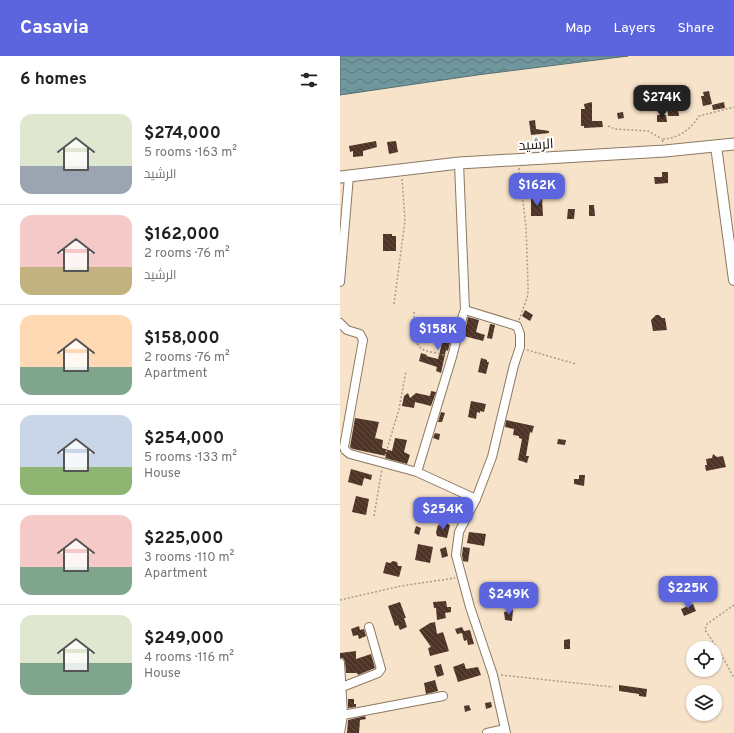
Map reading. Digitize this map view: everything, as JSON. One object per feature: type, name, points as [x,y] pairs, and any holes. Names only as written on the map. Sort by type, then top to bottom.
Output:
[{"type":"main road","name":"الرشيد","points":[[345,177],[459,164],[665,151],[734,144]]},
{"type":"street","points":[[716,146],[734,280]]},
{"type":"street","points":[[417,472],[452,357],[462,315],[465,310],[459,164]]},
{"type":"street","points":[[340,282],[345,177]]},
{"type":"street","points":[[465,310],[517,326],[520,334],[520,347],[514,365],[492,457],[476,499],[459,532],[456,554],[470,607],[493,675],[505,731],[487,733]]},
{"type":"street","points":[[340,323],[347,330],[360,334],[362,340],[344,447],[345,450],[350,454],[417,472],[476,499]]},
{"type":"street","points":[[342,687],[378,673],[381,669],[369,628]]},
{"type":"street","points":[[340,663],[343,715],[340,733]]},
{"type":"street","points":[[343,715],[443,696]]},
{"type":"path","points":[[608,126],[615,129],[648,131],[662,139],[670,139],[682,134],[699,116],[734,107]]},
{"type":"path","points":[[662,139],[665,151]]},
{"type":"path","points":[[517,326],[528,296],[526,227],[518,160]]},
{"type":"path","points":[[394,304],[405,221],[402,171]]},
{"type":"path","points":[[414,312],[413,329],[417,343],[422,349],[452,357]]},
{"type":"path","points":[[520,347],[576,364]]},
{"type":"path","points":[[374,516],[383,463],[399,409],[406,371]]},
{"type":"path","points":[[340,600],[401,586],[462,576]]},
{"type":"path","points":[[734,605],[707,624],[705,630],[720,652],[734,678]]},
{"type":"path","points":[[493,675],[613,688]]},
{"type":"water","points":[[340,56],[628,56],[477,75],[340,95]]},
{"type":"building","points":[[709,91],[712,104],[703,106],[701,96],[704,96],[703,92]]},
{"type":"building","points":[[677,101],[679,116],[668,116],[667,102]]},
{"type":"building","points":[[592,102],[592,121],[602,121],[603,127],[584,128],[584,126],[581,126],[581,109],[585,109],[584,104]]},
{"type":"building","points":[[724,102],[725,108],[713,110],[712,105]]},
{"type":"building","points":[[623,112],[624,118],[618,119],[617,113]]},
{"type":"building","points":[[657,115],[666,115],[667,122],[657,122]]},
{"type":"building","points":[[535,120],[536,129],[549,131],[549,133],[531,135],[529,121]]},
{"type":"building","points":[[376,141],[377,147],[363,151],[363,156],[353,157],[353,151],[350,152],[349,146]]},
{"type":"building","points":[[396,141],[398,152],[389,154],[387,142]]},
{"type":"building","points":[[662,172],[668,172],[668,183],[655,184],[654,177],[662,177]]},
{"type":"building","points":[[531,198],[542,198],[543,216],[531,216]]},
{"type":"building","points":[[589,205],[594,205],[595,216],[589,216]]},
{"type":"building","points":[[568,209],[575,209],[574,219],[567,219]]},
{"type":"building","points":[[383,234],[392,234],[392,236],[396,236],[396,251],[383,251]]},
{"type":"building","points":[[525,310],[533,315],[530,321],[522,316]]},
{"type":"building","points":[[656,315],[665,318],[667,330],[653,331],[651,320]]},
{"type":"building","points":[[468,317],[479,320],[476,332],[485,335],[483,341],[464,336]]},
{"type":"building","points":[[490,324],[495,325],[492,339],[487,338]]},
{"type":"building","points":[[435,330],[450,334],[448,351],[446,350],[441,373],[436,371],[437,367],[419,361],[421,353],[438,359],[442,343],[432,340]]},
{"type":"building","points":[[481,358],[489,362],[486,374],[478,372]]},
{"type":"building","points":[[431,391],[436,392],[431,406],[415,402],[414,408],[402,406],[404,396],[408,393],[410,398],[416,393],[430,396]]},
{"type":"building","points":[[471,401],[486,404],[484,412],[477,412],[476,419],[468,417]]},
{"type":"building","points":[[441,412],[445,413],[442,422],[438,422]]},
{"type":"building","points":[[355,418],[379,422],[375,438],[383,440],[382,448],[392,451],[395,438],[407,440],[404,452],[410,455],[407,464],[385,458],[386,456],[353,449],[350,447]]},
{"type":"building","points":[[506,420],[534,426],[532,433],[530,432],[526,456],[529,456],[527,463],[518,460],[522,439],[519,438],[519,436],[513,435],[514,429],[505,427]]},
{"type":"building","points":[[435,433],[440,434],[439,440],[433,438]]},
{"type":"building","points":[[558,439],[566,440],[565,445],[557,444]]},
{"type":"building","points":[[713,454],[717,457],[723,456],[726,467],[706,471],[706,459],[712,458]]},
{"type":"building","points":[[351,469],[372,475],[371,480],[364,478],[362,486],[348,482]]},
{"type":"building","points":[[579,475],[585,475],[584,486],[574,484],[574,479],[579,479]]},
{"type":"building","points":[[356,496],[369,499],[366,515],[352,512]]},
{"type":"building","points":[[446,523],[450,525],[447,538],[437,536],[436,532],[438,525],[442,526]]},
{"type":"building","points":[[416,526],[421,528],[419,535],[414,533]]},
{"type":"building","points":[[469,532],[486,534],[484,546],[467,543]]},
{"type":"building","points":[[418,544],[433,547],[430,563],[415,560]]},
{"type":"building","points":[[446,547],[448,556],[442,558],[440,549]]},
{"type":"building","points":[[463,547],[470,548],[468,562],[463,561]]},
{"type":"building","points":[[393,561],[397,562],[398,566],[402,566],[399,577],[383,573],[386,562],[390,563]]},
{"type":"building","points":[[446,601],[447,607],[451,607],[451,612],[445,613],[446,618],[437,620],[436,608],[434,608],[433,602]]},
{"type":"building","points":[[400,602],[406,618],[404,618],[407,627],[400,630],[398,625],[395,626],[388,606]]},
{"type":"building","points":[[693,604],[696,611],[684,616],[681,609]]},
{"type":"building","points":[[513,610],[512,621],[505,620],[504,612]]},
{"type":"building","points":[[435,622],[437,634],[443,632],[449,651],[430,656],[428,648],[431,647],[419,630],[430,623]]},
{"type":"building","points":[[359,626],[360,630],[364,629],[366,636],[359,639],[358,635],[353,636],[351,629]]},
{"type":"building","points":[[462,627],[464,631],[470,630],[474,644],[468,645],[467,640],[464,641],[462,633],[457,634],[455,629]]},
{"type":"building","points":[[570,639],[570,649],[564,649],[564,640]]},
{"type":"building","points":[[356,651],[356,659],[371,654],[375,668],[358,675],[357,673],[346,673],[345,662],[343,658],[340,658],[340,653]]},
{"type":"building","points":[[464,663],[466,669],[478,667],[481,675],[458,682],[453,667]]},
{"type":"building","points":[[441,664],[444,675],[437,677],[434,666]]},
{"type":"building","points":[[435,680],[438,691],[426,694],[424,683]]},
{"type":"building","points":[[619,685],[647,689],[646,697],[639,696],[639,694],[619,691]]},
{"type":"building","points":[[348,699],[354,699],[354,704],[356,704],[356,707],[348,708]]},
{"type":"building","points":[[491,702],[492,707],[486,709],[485,703]]},
{"type":"building","points":[[469,705],[471,710],[465,712],[464,706]]},
{"type":"building","points":[[365,716],[366,719],[360,720],[359,733],[347,733],[348,720]]}]
